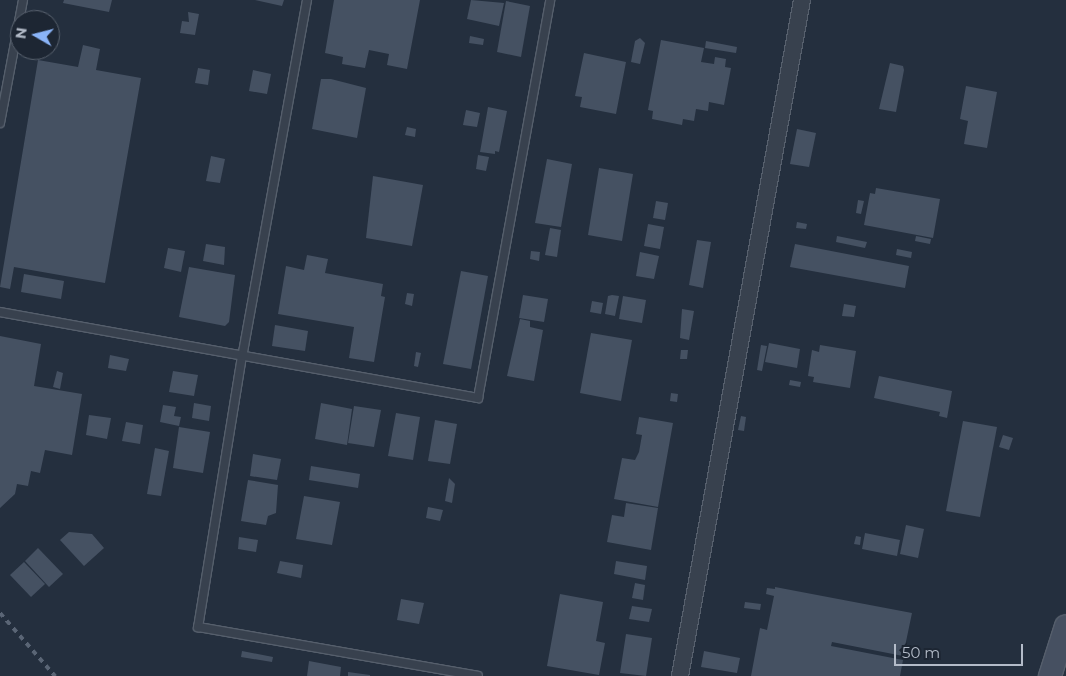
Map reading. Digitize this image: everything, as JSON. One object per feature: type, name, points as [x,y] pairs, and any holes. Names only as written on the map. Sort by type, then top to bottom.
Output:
[{"type":"main road","points":[[1050,676],[1066,626]]},
{"type":"street","points":[[680,676],[802,0]]},
{"type":"lane","points":[[0,123],[23,0]]},
{"type":"lane","points":[[307,0],[242,356],[198,627],[478,676]]},
{"type":"lane","points":[[0,312],[478,398],[550,0]]},
{"type":"building","points":[[64,0],[112,0],[109,12],[63,3]]},
{"type":"building","points":[[255,0],[284,0],[282,6]]},
{"type":"building","points":[[334,0],[420,0],[407,69],[387,65],[389,54],[369,50],[365,68],[342,64],[343,57],[325,53]]},
{"type":"building","points":[[471,0],[504,3],[499,26],[467,19]]},
{"type":"building","points":[[506,1],[530,6],[521,57],[497,52]]},
{"type":"building","points":[[188,12],[199,14],[195,35],[180,33],[182,21],[189,22]]},
{"type":"building","points":[[470,36],[484,39],[483,45],[469,43]]},
{"type":"building","points":[[640,38],[645,43],[640,64],[631,62],[635,41]]},
{"type":"building","points":[[661,40],[704,48],[701,62],[714,64],[715,57],[726,59],[725,67],[731,68],[724,105],[709,102],[708,111],[696,109],[694,121],[683,119],[682,125],[652,119],[653,111],[648,110]]},
{"type":"building","points":[[706,41],[737,47],[736,53],[705,48]]},
{"type":"building","points":[[83,45],[100,49],[96,70],[141,78],[105,283],[14,267],[10,289],[0,287],[38,60],[78,67]]},
{"type":"building","points":[[584,53],[626,62],[616,114],[580,107],[582,97],[575,96]]},
{"type":"building","points":[[890,63],[903,66],[904,70],[896,112],[879,109]]},
{"type":"building","points":[[198,68],[210,70],[208,85],[195,83]]},
{"type":"building","points":[[253,70],[271,74],[267,94],[249,91]]},
{"type":"building","points":[[321,79],[331,79],[366,88],[357,138],[312,129]]},
{"type":"building","points":[[966,86],[997,92],[987,148],[964,144],[968,121],[960,119]]},
{"type":"building","points":[[488,107],[507,111],[499,152],[495,151],[495,154],[480,152]]},
{"type":"building","points":[[466,110],[480,113],[477,127],[463,125]]},
{"type":"building","points":[[407,127],[416,129],[415,137],[405,135]]},
{"type":"building","points":[[797,129],[816,133],[809,167],[790,164]]},
{"type":"building","points":[[478,155],[489,157],[486,171],[476,169]]},
{"type":"building","points":[[211,156],[225,159],[220,183],[206,181]]},
{"type":"building","points":[[547,159],[572,164],[561,227],[535,223]]},
{"type":"building","points":[[599,168],[633,174],[622,241],[588,235]]},
{"type":"building","points":[[373,176],[423,185],[412,246],[366,238]]},
{"type":"building","points":[[876,188],[940,199],[933,238],[864,225],[870,193],[875,194]]},
{"type":"building","points":[[858,200],[864,201],[861,214],[856,213]]},
{"type":"building","points":[[656,201],[668,203],[665,220],[653,218]]},
{"type":"building","points":[[797,222],[807,224],[806,229],[796,228]]},
{"type":"building","points":[[648,224],[664,227],[660,249],[644,246]]},
{"type":"building","points":[[550,228],[561,230],[557,257],[545,255]]},
{"type":"building","points":[[837,236],[867,242],[865,248],[836,242]]},
{"type":"building","points":[[916,236],[931,239],[930,244],[915,241]]},
{"type":"building","points":[[697,240],[711,242],[703,288],[689,285]]},
{"type":"building","points":[[206,244],[225,247],[224,265],[203,261]]},
{"type":"building","points":[[795,244],[909,266],[905,288],[790,267]]},
{"type":"building","points":[[168,248],[185,251],[181,272],[164,268]]},
{"type":"building","points":[[897,249],[912,252],[911,258],[896,255]]},
{"type":"building","points":[[531,251],[540,252],[539,261],[530,259]]},
{"type":"building","points":[[640,252],[659,256],[654,279],[636,276]]},
{"type":"building","points":[[307,255],[328,259],[325,273],[383,284],[381,296],[385,297],[374,362],[349,358],[354,327],[278,314],[286,266],[304,270]]},
{"type":"building","points":[[189,267],[235,275],[229,322],[225,326],[179,317]]},
{"type":"building","points":[[461,271],[488,276],[471,369],[443,364]]},
{"type":"building","points":[[24,274],[64,281],[61,299],[21,292]]},
{"type":"building","points":[[407,293],[414,294],[412,306],[405,304]]},
{"type":"building","points":[[523,295],[548,299],[544,322],[519,318]]},
{"type":"building","points":[[608,296],[619,296],[615,316],[605,314]]},
{"type":"building","points":[[623,296],[646,300],[642,323],[619,319]]},
{"type":"building","points":[[592,301],[603,303],[601,314],[590,312]]},
{"type":"building","points":[[844,304],[856,306],[854,317],[842,316]]},
{"type":"building","points":[[682,309],[694,311],[689,340],[680,338]]},
{"type":"building","points":[[520,319],[530,321],[530,327],[543,330],[534,381],[507,376]]},
{"type":"building","points":[[275,325],[308,331],[305,351],[272,346]]},
{"type":"building","points":[[591,333],[632,340],[621,401],[580,393]]},
{"type":"building","points":[[0,336],[41,344],[34,386],[82,394],[72,455],[45,450],[40,473],[31,471],[28,486],[17,484],[15,494],[0,508]]},
{"type":"building","points":[[769,343],[800,349],[797,368],[765,362]]},
{"type":"building","points":[[761,345],[767,346],[762,371],[757,370]]},
{"type":"building","points":[[820,345],[856,351],[850,388],[813,382],[814,377],[808,376],[812,350],[819,352]]},
{"type":"building","points":[[681,350],[688,350],[687,359],[680,359]]},
{"type":"building","points":[[416,352],[421,353],[418,367],[414,366]]},
{"type":"building","points":[[110,355],[129,359],[126,371],[108,368]]},
{"type":"building","points":[[57,371],[63,373],[60,389],[53,387]]},
{"type":"building","points":[[173,371],[198,375],[194,396],[169,392]]},
{"type":"building","points":[[879,376],[952,391],[947,418],[939,416],[940,412],[874,398]]},
{"type":"building","points":[[790,380],[801,382],[800,387],[789,385]]},
{"type":"building","points":[[671,393],[678,394],[677,402],[670,401]]},
{"type":"building","points":[[194,403],[211,406],[209,421],[192,418]]},
{"type":"building","points":[[321,403],[352,409],[347,445],[315,439]]},
{"type":"building","points":[[163,405],[176,407],[174,416],[181,417],[179,426],[160,422]]},
{"type":"building","points":[[354,406],[381,410],[374,447],[348,443]]},
{"type":"building","points":[[396,413],[420,417],[413,460],[388,456]]},
{"type":"building","points":[[89,415],[111,418],[107,439],[86,435]]},
{"type":"building","points":[[741,416],[746,417],[744,431],[738,430]]},
{"type":"building","points":[[639,417],[673,423],[658,507],[614,499],[622,458],[635,460],[639,452],[642,435],[636,434]]},
{"type":"building","points":[[435,420],[457,424],[450,464],[428,461]]},
{"type":"building","points":[[963,421],[997,427],[980,517],[946,511]]},
{"type":"building","points":[[126,422],[143,425],[140,444],[122,441]]},
{"type":"building","points":[[179,427],[210,432],[203,473],[173,468]]},
{"type":"building","points":[[1003,435],[1013,438],[1009,450],[999,447]]},
{"type":"building","points":[[155,448],[169,451],[161,496],[147,494]]},
{"type":"building","points":[[253,454],[281,459],[277,480],[250,476]]},
{"type":"building","points":[[311,466],[360,474],[358,488],[309,480]]},
{"type":"building","points":[[449,478],[455,484],[452,503],[445,501]]},
{"type":"building","points":[[248,480],[278,485],[276,513],[268,516],[266,525],[241,521]]},
{"type":"building","points":[[304,496],[340,502],[332,545],[296,539]]},
{"type":"building","points":[[626,503],[658,508],[651,550],[607,542],[612,515],[624,517]]},
{"type":"building","points":[[428,507],[443,510],[440,521],[426,518]]},
{"type":"building","points":[[906,525],[924,529],[918,558],[900,554]]},
{"type":"building","points":[[69,532],[92,534],[104,548],[84,566],[60,540]]},
{"type":"building","points":[[865,533],[900,540],[897,556],[862,549]]},
{"type":"building","points":[[856,536],[861,537],[860,545],[854,544]]},
{"type":"building","points":[[239,537],[258,540],[256,552],[238,549]]},
{"type":"building","points":[[38,548],[63,574],[49,587],[25,561]]},
{"type":"building","points":[[280,561],[303,565],[301,578],[277,573]]},
{"type":"building","points":[[616,561],[647,566],[645,580],[614,574]]},
{"type":"building","points":[[24,562],[45,584],[31,597],[10,575]]},
{"type":"building","points":[[635,583],[645,585],[643,600],[632,598]]},
{"type":"building","points":[[775,587],[912,613],[903,656],[832,642],[831,646],[903,660],[900,676],[751,676],[760,628],[767,630],[774,596],[766,594],[767,588],[775,589]]},
{"type":"building","points":[[560,594],[603,602],[596,641],[605,643],[599,675],[547,666]]},
{"type":"building","points":[[401,599],[424,603],[419,624],[397,620]]},
{"type":"building","points":[[745,602],[761,604],[760,610],[744,608]]},
{"type":"building","points":[[632,606],[652,609],[649,622],[629,619]]},
{"type":"building","points":[[626,634],[652,638],[646,676],[620,673]]},
{"type":"building","points":[[242,651],[273,657],[272,662],[241,657]]},
{"type":"building","points":[[704,651],[740,658],[737,673],[701,667]]},
{"type":"building","points":[[309,661],[341,667],[340,676],[307,676]]},
{"type":"building","points":[[348,672],[370,675],[370,676],[348,676]]},
{"type":"railway","points":[[0,613],[55,676]]}]
